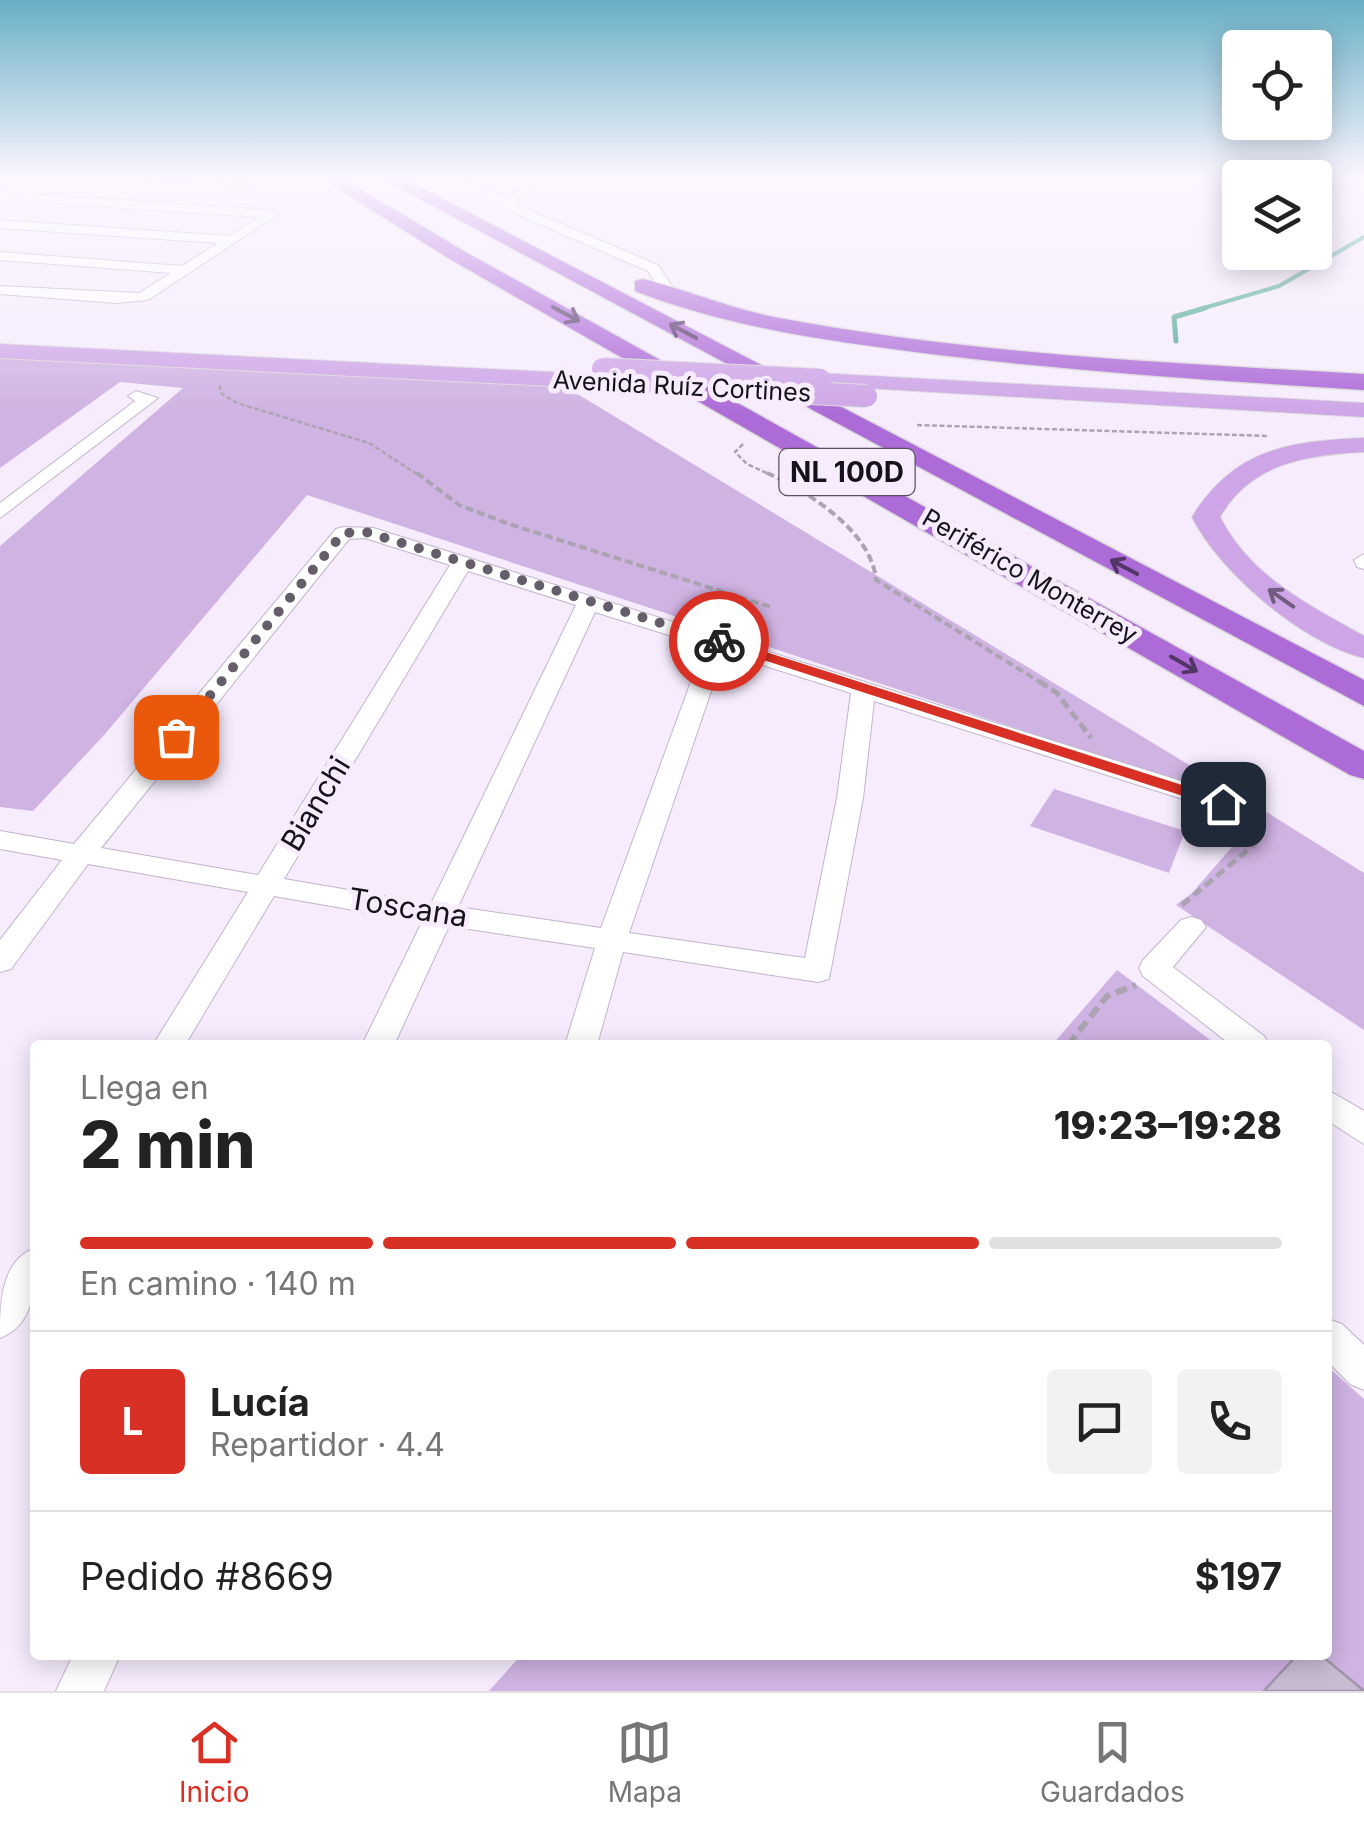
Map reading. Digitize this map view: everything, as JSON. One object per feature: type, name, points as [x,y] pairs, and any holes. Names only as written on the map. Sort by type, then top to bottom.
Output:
[{"type":"highway","name":"Periférico Monterrey","points":[[460,257],[1364,767]]},
{"type":"highway","name":"Periférico Monterrey","points":[[539,257],[1364,695]]},
{"type":"highway","points":[[577,257],[671,298],[847,336],[978,353],[1364,383]]},
{"type":"main road","name":"Avenida Ruíz Cortines","points":[[0,333],[1364,410]]},
{"type":"main road","name":"Avenida Ruíz Cortines","points":[[0,351],[1364,424]]},
{"type":"main road","points":[[1364,445],[1295,452],[1254,465],[1217,495],[1206,518],[1215,541],[1249,575],[1364,649]]},
{"type":"street","points":[[12,257],[186,270]]},
{"type":"street","points":[[0,290],[116,299],[154,291],[207,257]]},
{"type":"street","points":[[627,257],[653,268],[670,294],[768,320],[898,342],[1269,376]]},
{"type":"street","points":[[0,512],[149,398],[136,396]]},
{"type":"street","points":[[0,961],[343,533],[366,532],[1230,801]]},
{"type":"street","name":"Bianchi","points":[[172,1040],[462,562]]},
{"type":"street","points":[[380,1040],[589,601]]},
{"type":"street","points":[[582,1040],[612,940],[717,641]]},
{"type":"street","name":"Toscana","points":[[0,840],[438,914],[818,971],[850,798],[864,688]]},
{"type":"street","points":[[1191,927],[1154,968],[1247,1040]]},
{"type":"street","points":[[1332,1105],[1364,1130]]},
{"type":"street","points":[[0,1321],[30,1272]]},
{"type":"street","points":[[1332,1341],[1364,1370]]},
{"type":"street","points":[[80,1691],[95,1660]]},
{"type":"path","points":[[206,378],[218,382],[222,394],[237,403],[347,435],[390,453],[459,505],[560,542],[772,607]]},
{"type":"path","points":[[918,425],[1272,436]]},
{"type":"path","points":[[749,432],[736,452],[747,464],[798,486],[838,520],[874,558],[876,580],[1056,694],[1091,738],[1106,744]]},
{"type":"path","points":[[1191,927],[1178,910],[1192,893],[1255,844],[1258,818],[1230,801]]},
{"type":"path","points":[[1072,1040],[1107,996],[1144,982]]},
{"type":"shaded area","points":[[0,355],[566,387],[1263,810],[307,495],[105,734],[33,811],[0,807],[0,546],[183,388],[120,382],[0,468]]},
{"type":"shaded area","points":[[1054,789],[1185,831],[1169,873],[1030,826]]},
{"type":"shaded area","points":[[1264,810],[1364,873],[1364,1030],[1176,905],[1192,893]]},
{"type":"shaded area","points":[[1117,970],[1210,1040],[1056,1040]]},
{"type":"shaded area","points":[[1332,1371],[1364,1399],[1364,1691],[489,1691],[517,1660],[1332,1660]]},
{"type":"building","points":[[1292,1660],[1327,1660],[1364,1691],[1264,1691]]},
{"type":"waterway","points":[[1197,310],[1279,286],[1329,257]]},
{"type":"waterway","points":[[1176,341],[1174,317],[1205,308]]},
{"type":"way so far","points":[[176,737],[343,533],[366,532],[719,641]]},
{"type":"route","points":[[719,641],[1223,804]]}]
